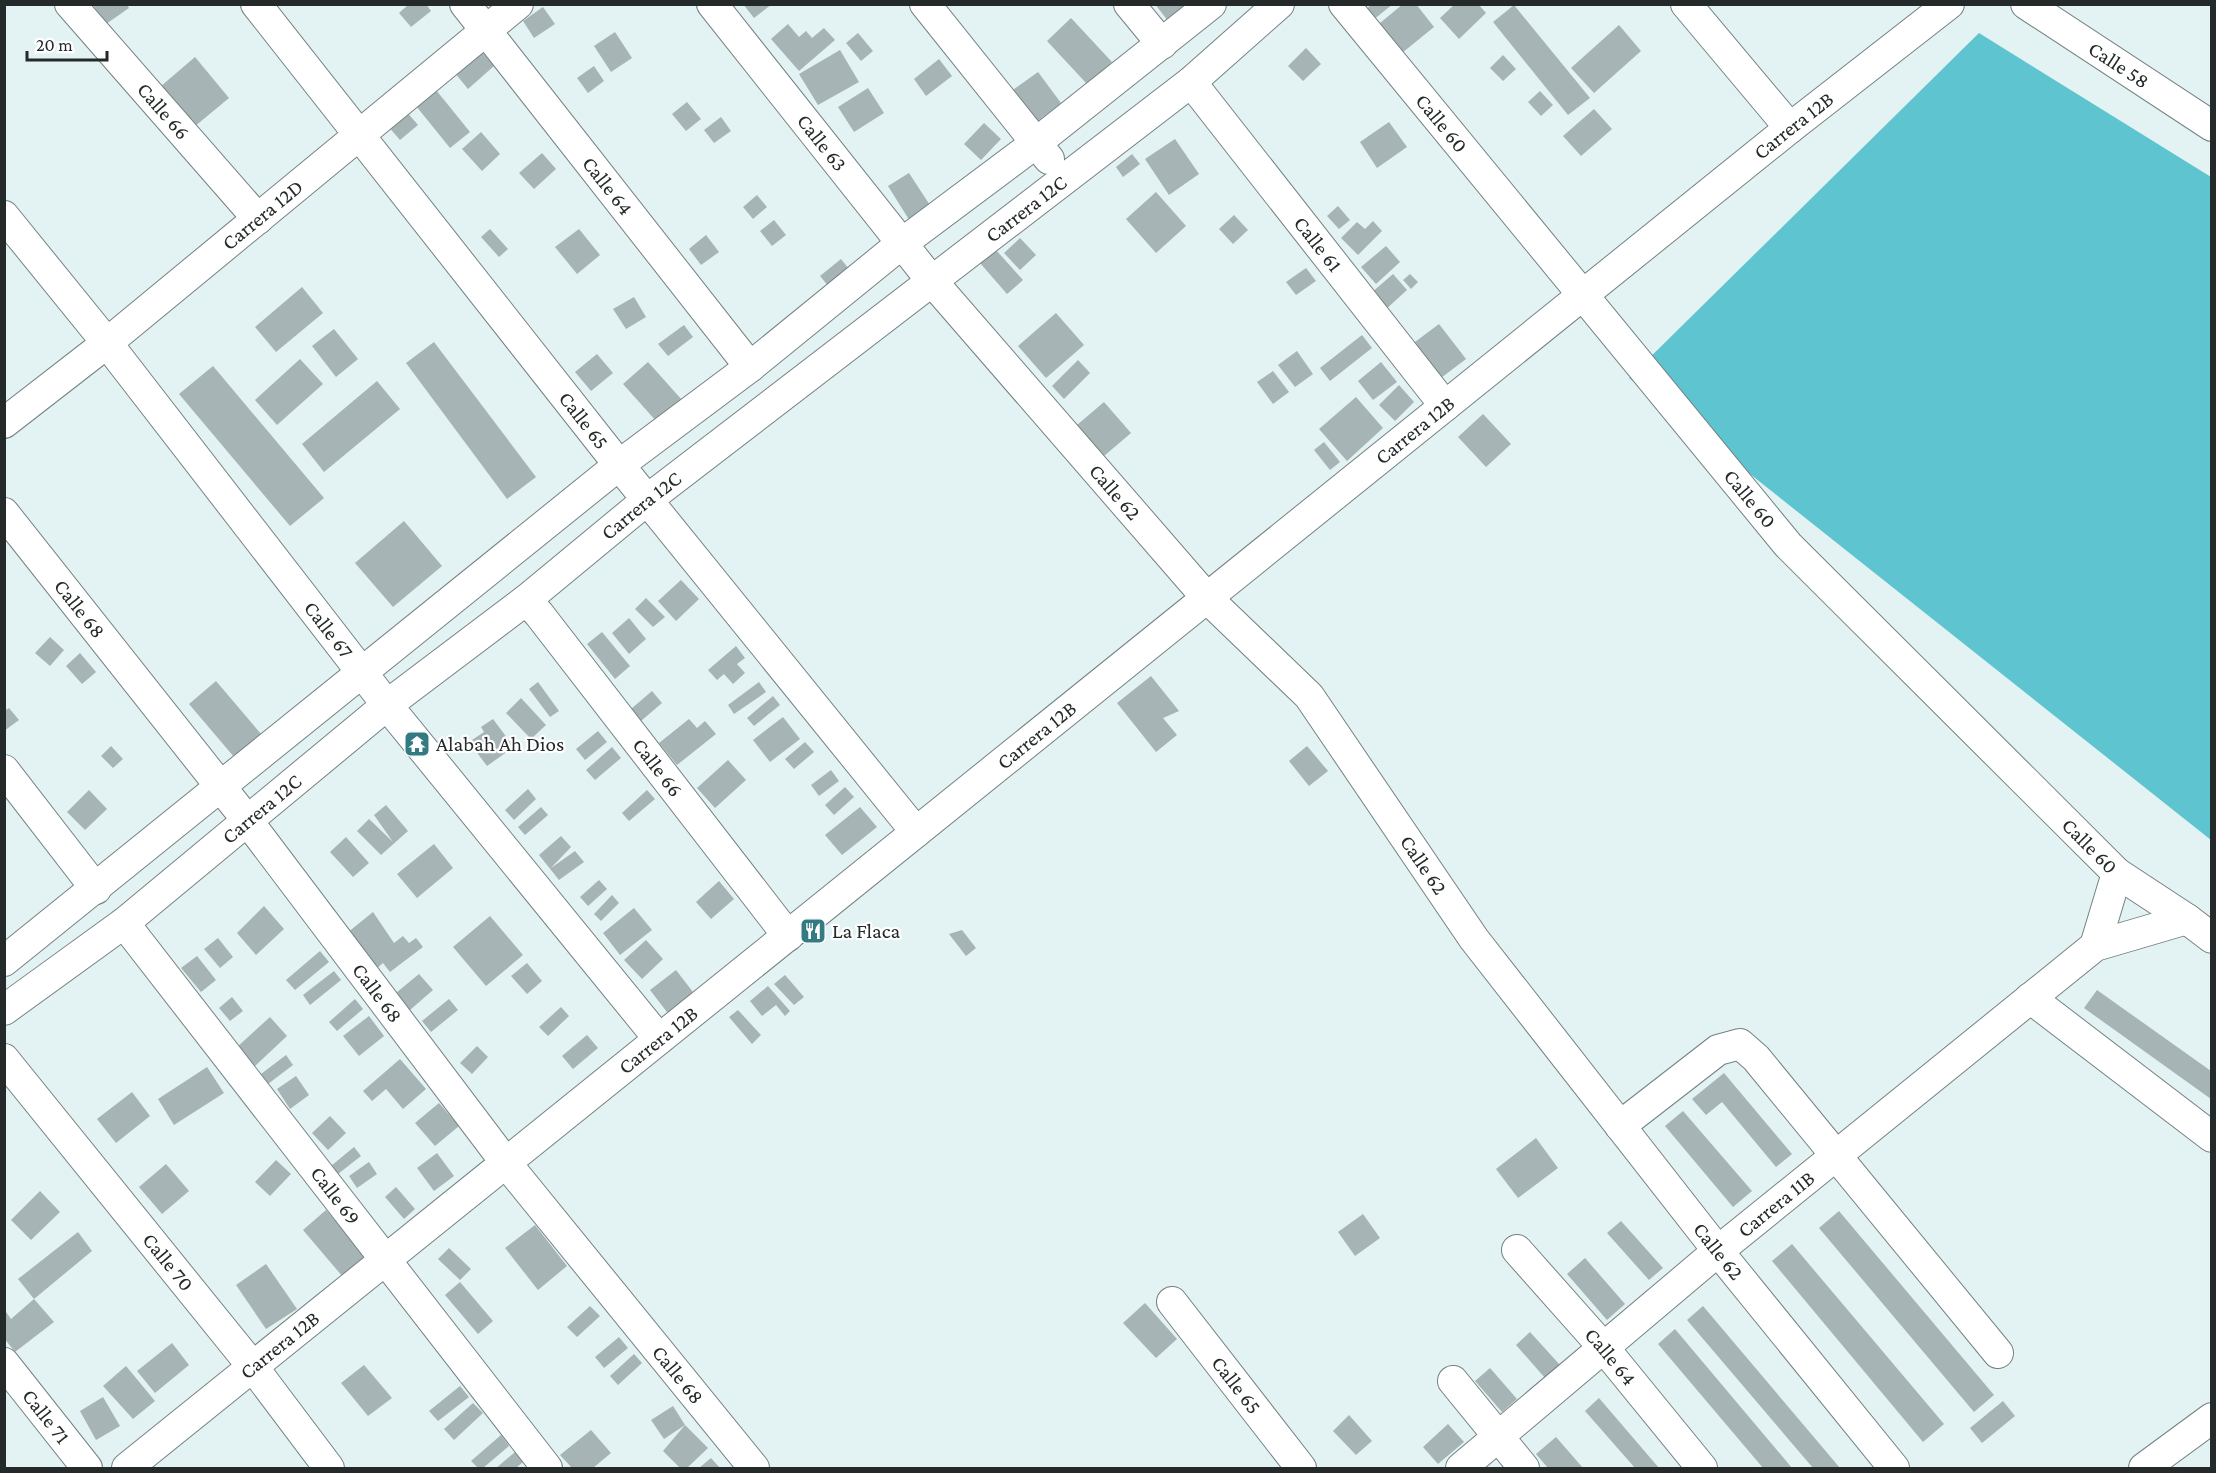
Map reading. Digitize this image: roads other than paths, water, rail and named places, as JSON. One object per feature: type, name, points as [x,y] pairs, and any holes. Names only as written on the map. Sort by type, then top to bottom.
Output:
[{"type":"street","name":"Calle 66","points":[[70,4],[258,219]]},
{"type":"street","name":"Calle 65","points":[[256,4],[358,137],[619,465],[916,832]]},
{"type":"street","name":"Calle 64","points":[[465,4],[750,367]]},
{"type":"street","name":"Carrera 12D","points":[[4,423],[107,343],[518,4]]},
{"type":"street","name":"Calle 63","points":[[712,4],[931,280]]},
{"type":"street","points":[[925,4],[1064,177]]},
{"type":"street","points":[[1129,4],[1162,44]]},
{"type":"street","name":"Carrera 12C","points":[[4,961],[619,465],[750,367],[901,244],[1036,143],[1211,4]]},
{"type":"street","name":"Carrera 12C","points":[[4,1010],[124,923],[387,705],[526,600],[647,500],[1064,177],[1191,82],[1279,4]]},
{"type":"street","name":"Calle 60","points":[[1344,4],[1788,545],[2117,873],[2187,919],[2211,938]]},
{"type":"street","points":[[1686,4],[1790,128]]},
{"type":"street","name":"Carrera 12B","points":[[127,1468],[1582,295],[1949,4]]},
{"type":"street","name":"Calle 58","points":[[2026,4],[2211,126]]},
{"type":"street","name":"Calle 61","points":[[1191,82],[1445,406]]},
{"type":"street","name":"Calle 67","points":[[4,216],[107,343],[387,705],[660,1039]]},
{"type":"street","name":"Calle 62","points":[[931,280],[1207,598],[1309,696],[1474,939],[1718,1251],[1894,1468]]},
{"type":"street","name":"Calle 68","points":[[4,513],[219,788],[247,820],[506,1163],[754,1468]]},
{"type":"street","name":"Calle 66","points":[[526,600],[788,936]]},
{"type":"street","points":[[4,770],[96,888]]},
{"type":"street","points":[[2095,946],[2117,873]]},
{"type":"street","name":"Carrera 11B","points":[[1461,1468],[1835,1154],[2095,946],[2187,919]]},
{"type":"street","name":"Calle 69","points":[[124,923],[547,1468]]},
{"type":"street","points":[[2030,999],[2211,1137]]},
{"type":"street","points":[[1620,1126],[1718,1050],[1740,1044],[1756,1058],[1998,1353]]},
{"type":"street","name":"Calle 70","points":[[4,1059],[253,1367],[329,1468]]},
{"type":"street","name":"Calle 64","points":[[1517,1250],[1604,1348],[1701,1468]]},
{"type":"street","name":"Calle 65","points":[[1172,1302],[1301,1468]]},
{"type":"street","name":"Calle 71","points":[[4,1363],[87,1468]]},
{"type":"street","points":[[1453,1381],[1524,1468]]},
{"type":"street","points":[[2144,1468],[2211,1418]]},
{"type":"place","name":"Alabah Ah Dios","points":[[417,744]]},
{"type":"place","name":"La Flaca","points":[[813,931]]}]
